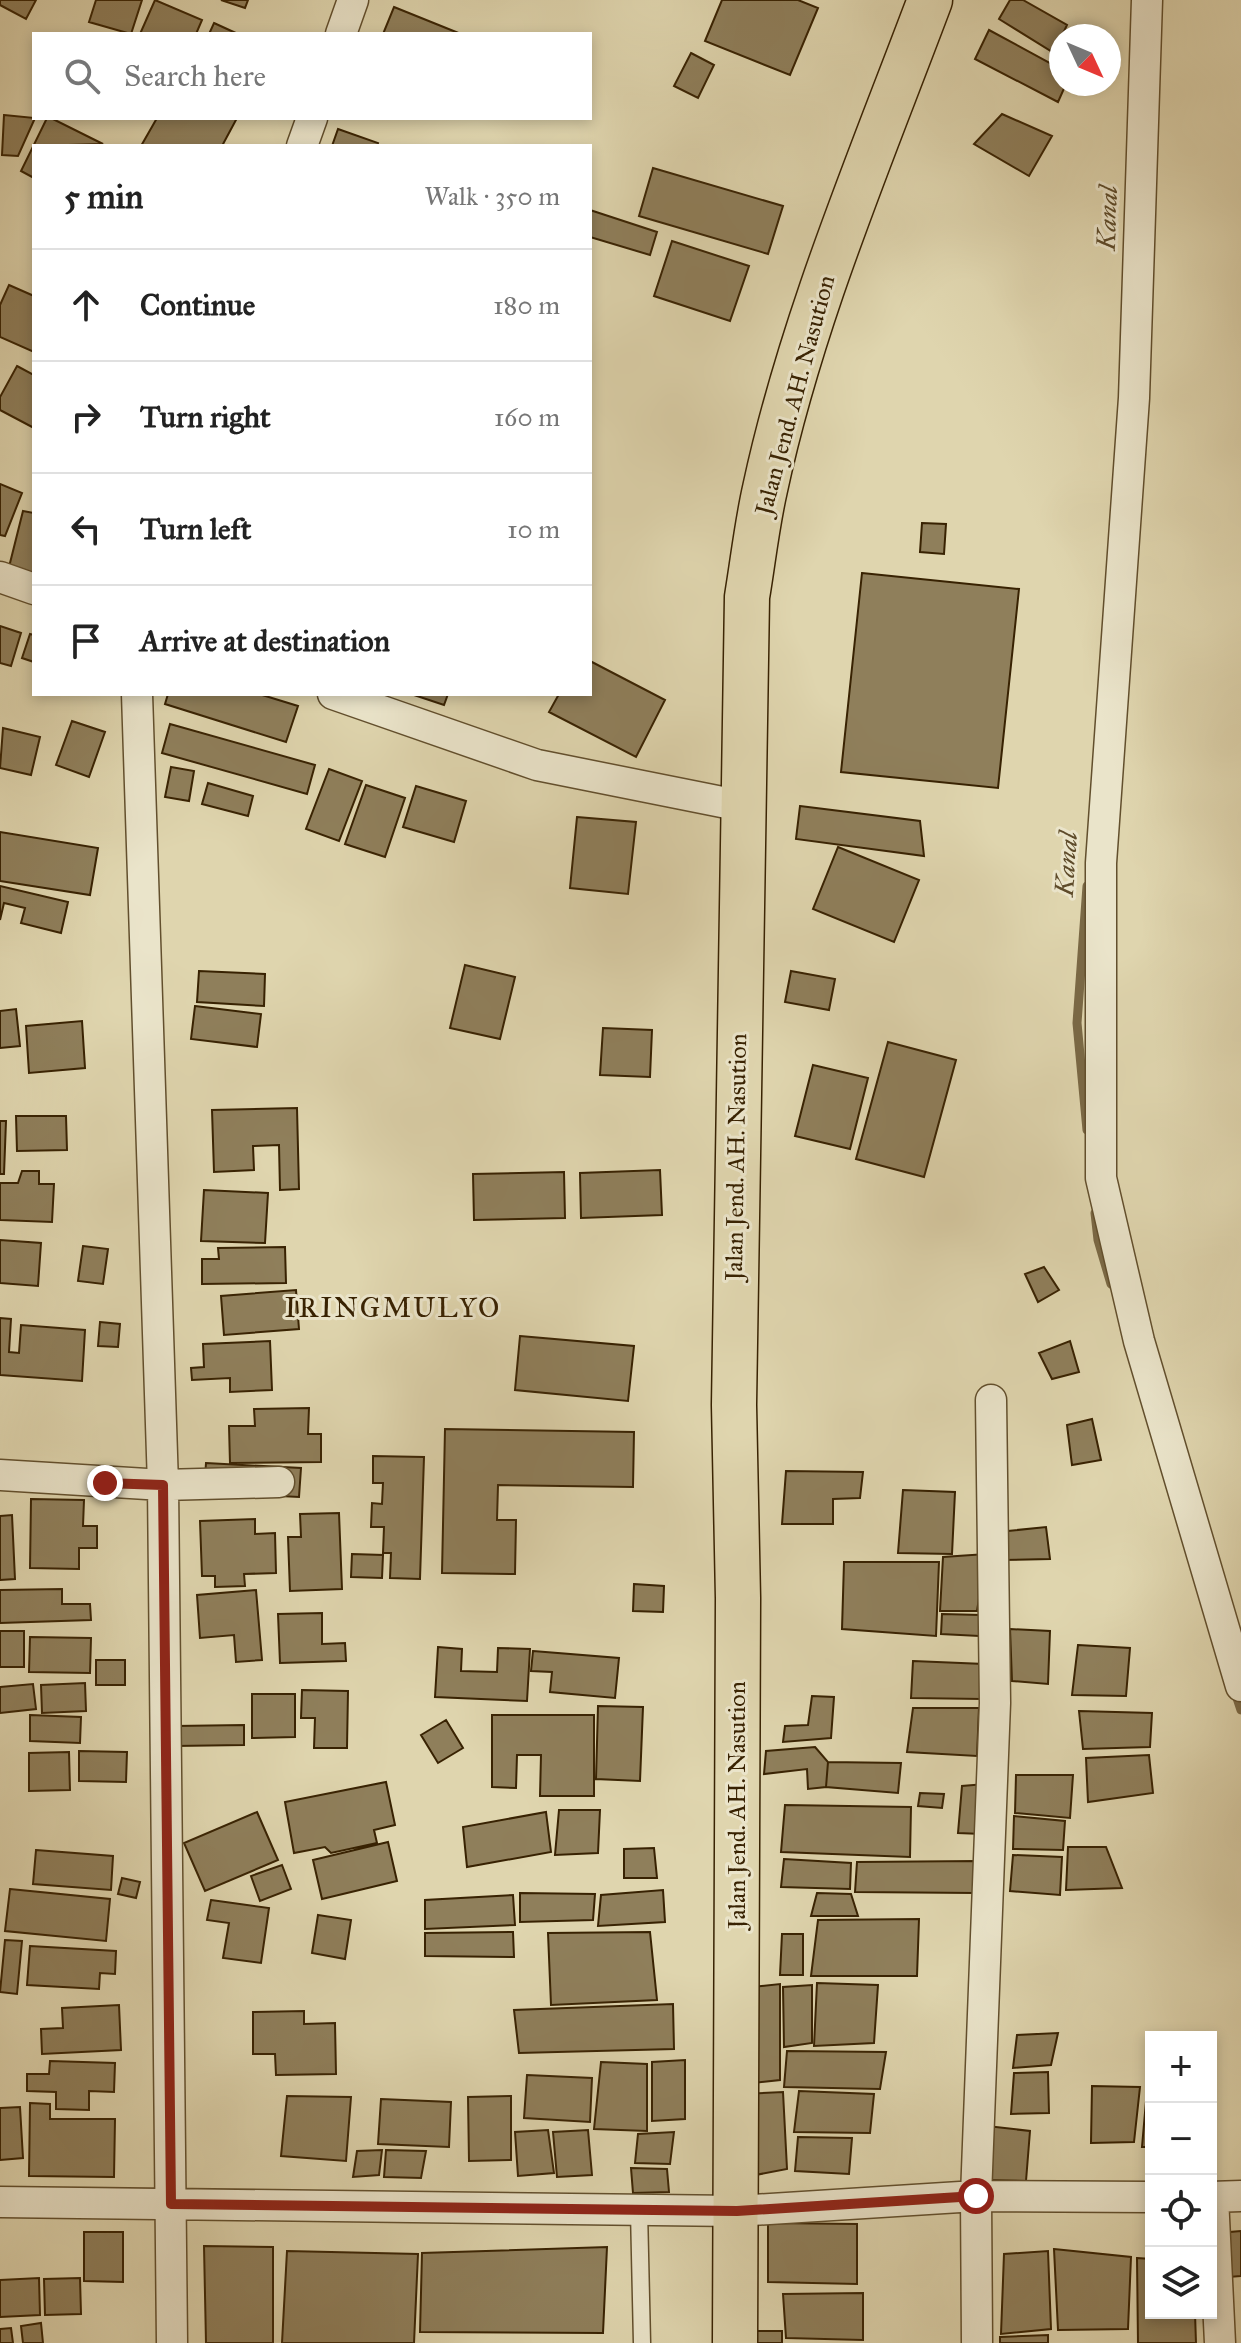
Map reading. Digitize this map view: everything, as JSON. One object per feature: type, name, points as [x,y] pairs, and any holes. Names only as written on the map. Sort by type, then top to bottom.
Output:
[{"type":"highway","name":"Jalan Jend. AH. Nasution","points":[[735,2343],[738,1598],[734,1405],[747,597],[765,488],[800,358],[838,243],[930,0]]},
{"type":"street","points":[[342,32],[353,0]]},
{"type":"street","points":[[1147,0],[1134,398],[1101,863],[1101,1178],[1139,1341],[1241,1686]]},
{"type":"street","points":[[303,144],[311,120]]},
{"type":"street","points":[[0,577],[32,588]]},
{"type":"street","points":[[137,696],[163,1485],[172,2343]]},
{"type":"street","points":[[339,696],[537,765],[742,806]]},
{"type":"street","points":[[977,2343],[976,2196],[995,1703],[991,1400]]},
{"type":"street","points":[[0,1475],[163,1485],[279,1482]]},
{"type":"street","points":[[0,2202],[737,2211],[976,2196],[1145,2197]]},
{"type":"street","points":[[1220,2343],[1222,2197]]},
{"type":"lane","points":[[639,2210],[642,2343]]},
{"type":"building","points":[[0,0],[36,0],[26,19],[0,5]]},
{"type":"building","points":[[96,0],[142,0],[132,32],[89,22]]},
{"type":"building","points":[[155,0],[202,20],[197,32],[141,32]]},
{"type":"building","points":[[221,0],[248,0],[245,8]]},
{"type":"building","points":[[722,0],[798,0],[818,8],[790,75],[705,41]]},
{"type":"building","points":[[1010,0],[1023,0],[1065,24],[1049,24],[1049,50],[999,19]]},
{"type":"building","points":[[394,7],[456,32],[384,32]]},
{"type":"building","points":[[214,23],[234,32],[210,32]]},
{"type":"building","points":[[989,30],[1049,62],[1049,96],[1061,96],[1058,102],[975,59]]},
{"type":"building","points":[[691,53],[714,65],[698,98],[674,86]]},
{"type":"building","points":[[1002,114],[1052,136],[1029,176],[974,144]]},
{"type":"building","points":[[4,115],[32,118],[34,120],[18,156],[2,155]]},
{"type":"building","points":[[46,120],[55,120],[103,144],[34,144]]},
{"type":"building","points":[[156,120],[236,120],[223,144],[142,144]]},
{"type":"building","points":[[338,129],[378,143],[378,144],[333,144]]},
{"type":"building","points":[[32,149],[32,177],[21,171]]},
{"type":"building","points":[[653,168],[783,206],[768,254],[639,216]]},
{"type":"building","points":[[592,211],[657,232],[650,255],[592,238]]},
{"type":"building","points":[[672,241],[749,266],[730,321],[654,296]]},
{"type":"building","points":[[9,285],[32,295],[32,351],[0,337],[0,305]]},
{"type":"building","points":[[17,366],[32,374],[32,427],[0,410],[0,397]]},
{"type":"building","points":[[0,484],[22,493],[5,536],[0,535]]},
{"type":"building","points":[[23,511],[32,513],[32,577],[8,571]]},
{"type":"building","points":[[922,523],[946,524],[944,554],[920,552]]},
{"type":"building","points":[[862,573],[1019,589],[998,788],[841,772]]},
{"type":"building","points":[[0,626],[21,633],[11,666],[0,663]]},
{"type":"building","points":[[30,634],[32,634],[32,661],[22,658]]},
{"type":"building","points":[[592,662],[665,700],[636,757],[549,712],[558,696],[592,696]]},
{"type":"building","points":[[167,696],[266,696],[298,706],[286,742],[165,704]]},
{"type":"building","points":[[417,696],[447,696],[444,705]]},
{"type":"building","points":[[72,721],[105,732],[89,777],[56,765]]},
{"type":"building","points":[[170,724],[315,765],[307,794],[162,753]]},
{"type":"building","points":[[3,728],[40,737],[31,775],[0,768]]},
{"type":"building","points":[[171,767],[194,771],[189,801],[165,797]]},
{"type":"building","points":[[329,769],[362,781],[339,841],[306,829]]},
{"type":"building","points":[[208,783],[253,796],[248,816],[202,804]]},
{"type":"building","points":[[366,785],[405,798],[385,857],[345,844]]},
{"type":"building","points":[[416,786],[466,801],[454,842],[403,827]]},
{"type":"building","points":[[800,806],[920,821],[924,856],[796,839]]},
{"type":"building","points":[[577,817],[636,822],[628,894],[570,888]]},
{"type":"building","points":[[0,832],[98,848],[90,895],[0,881]]},
{"type":"building","points":[[838,847],[919,880],[894,942],[813,909]]},
{"type":"building","points":[[0,886],[68,902],[61,933],[21,923],[25,908],[4,903],[0,920]]},
{"type":"building","points":[[465,965],[515,977],[500,1039],[450,1028]]},
{"type":"building","points":[[199,971],[265,974],[264,1006],[197,1002]]},
{"type":"building","points":[[791,971],[835,979],[829,1010],[785,1002]]},
{"type":"building","points":[[195,1006],[261,1014],[257,1047],[191,1039]]},
{"type":"building","points":[[16,1009],[20,1046],[0,1048],[0,1011]]},
{"type":"building","points":[[82,1021],[85,1068],[29,1073],[26,1026]]},
{"type":"building","points":[[603,1028],[652,1030],[650,1077],[600,1075]]},
{"type":"building","points":[[888,1042],[956,1060],[924,1177],[856,1159]]},
{"type":"building","points":[[813,1065],[868,1078],[850,1149],[795,1136]]},
{"type":"building","points":[[297,1108],[299,1189],[280,1190],[279,1145],[253,1146],[254,1170],[214,1172],[212,1110]]},
{"type":"building","points":[[16,1116],[66,1116],[67,1150],[17,1151]]},
{"type":"building","points":[[0,1121],[6,1121],[4,1174],[0,1174]]},
{"type":"building","points":[[660,1170],[662,1215],[581,1218],[580,1173]]},
{"type":"building","points":[[22,1171],[39,1171],[39,1184],[54,1184],[52,1222],[0,1220],[0,1183],[18,1183]]},
{"type":"building","points":[[564,1172],[565,1218],[474,1220],[473,1174]]},
{"type":"building","points":[[204,1190],[268,1193],[265,1243],[201,1241]]},
{"type":"building","points":[[0,1240],[41,1243],[38,1286],[0,1283]]},
{"type":"building","points":[[83,1246],[108,1249],[103,1284],[78,1281]]},
{"type":"building","points":[[285,1247],[286,1283],[202,1284],[202,1259],[219,1259],[218,1248]]},
{"type":"building","points":[[1044,1267],[1059,1290],[1038,1302],[1025,1274]]},
{"type":"building","points":[[296,1290],[299,1329],[224,1335],[221,1296]]},
{"type":"building","points":[[0,1318],[11,1319],[9,1352],[19,1353],[21,1325],[85,1330],[82,1381],[0,1375]]},
{"type":"building","points":[[100,1322],[120,1324],[118,1347],[98,1346]]},
{"type":"building","points":[[520,1336],[634,1346],[628,1401],[515,1390]]},
{"type":"building","points":[[270,1341],[272,1390],[230,1392],[230,1378],[192,1380],[191,1368],[204,1367],[203,1344]]},
{"type":"building","points":[[1070,1341],[1079,1372],[1052,1379],[1039,1353]]},
{"type":"building","points":[[309,1408],[308,1434],[321,1434],[321,1462],[230,1463],[229,1426],[255,1426],[254,1409]]},
{"type":"building","points":[[1092,1419],[1101,1460],[1072,1465],[1067,1425]]},
{"type":"building","points":[[445,1429],[634,1432],[633,1487],[498,1485],[497,1520],[516,1520],[515,1574],[442,1573]]},
{"type":"building","points":[[373,1456],[424,1457],[420,1579],[390,1578],[391,1553],[383,1553],[384,1527],[371,1527],[372,1503],[382,1504],[383,1483],[373,1483]]},
{"type":"building","points":[[206,1463],[301,1468],[299,1497],[204,1492]]},
{"type":"building","points":[[786,1471],[863,1472],[860,1498],[833,1499],[833,1524],[782,1524]]},
{"type":"building","points":[[903,1490],[955,1492],[952,1554],[898,1553]]},
{"type":"building","points":[[31,1499],[84,1500],[83,1526],[97,1526],[97,1548],[79,1548],[79,1569],[30,1568]]},
{"type":"building","points":[[339,1513],[342,1589],[290,1591],[288,1537],[301,1537],[300,1514]]},
{"type":"building","points":[[12,1515],[15,1579],[0,1580],[0,1516]]},
{"type":"building","points":[[255,1519],[255,1534],[275,1533],[276,1573],[244,1574],[245,1586],[215,1587],[215,1576],[202,1576],[200,1521]]},
{"type":"building","points":[[1046,1527],[1050,1559],[1000,1560],[998,1532]]},
{"type":"building","points":[[352,1554],[383,1555],[382,1578],[351,1577]]},
{"type":"building","points":[[986,1554],[977,1611],[940,1611],[943,1557]]},
{"type":"building","points":[[844,1562],[939,1562],[936,1636],[842,1629]]},
{"type":"building","points":[[634,1584],[664,1586],[663,1612],[633,1611]]},
{"type":"building","points":[[62,1589],[62,1604],[90,1604],[91,1620],[0,1623],[0,1590]]},
{"type":"building","points":[[256,1590],[262,1660],[236,1662],[234,1635],[200,1638],[197,1595]]},
{"type":"building","points":[[322,1613],[322,1644],[345,1643],[346,1661],[280,1663],[278,1614]]},
{"type":"building","points":[[942,1614],[981,1615],[979,1636],[941,1634]]},
{"type":"building","points":[[1010,1629],[1050,1631],[1048,1684],[1012,1681]]},
{"type":"building","points":[[0,1631],[24,1631],[24,1667],[0,1667]]},
{"type":"building","points":[[30,1637],[91,1638],[90,1673],[29,1672]]},
{"type":"building","points":[[1078,1645],[1130,1648],[1126,1696],[1072,1695]]},
{"type":"building","points":[[438,1647],[462,1649],[461,1671],[497,1672],[498,1648],[530,1649],[527,1701],[435,1697]]},
{"type":"building","points":[[533,1651],[619,1658],[615,1698],[550,1692],[552,1672],[531,1671]]},
{"type":"building","points":[[96,1660],[125,1660],[125,1685],[96,1685]]},
{"type":"building","points":[[913,1661],[984,1664],[982,1699],[911,1698]]},
{"type":"building","points":[[85,1683],[86,1711],[42,1713],[41,1685]]},
{"type":"building","points":[[33,1684],[36,1709],[0,1713],[0,1687]]},
{"type":"building","points":[[302,1690],[348,1691],[347,1748],[314,1748],[315,1718],[301,1718]]},
{"type":"building","points":[[252,1694],[295,1694],[295,1737],[252,1738]]},
{"type":"building","points":[[812,1696],[834,1697],[831,1738],[783,1742],[785,1726],[808,1725]]},
{"type":"building","points":[[598,1706],[643,1707],[640,1781],[596,1779]]},
{"type":"building","points":[[913,1708],[979,1708],[977,1756],[907,1752]]},
{"type":"building","points":[[1079,1711],[1152,1713],[1150,1747],[1083,1749]]},
{"type":"building","points":[[30,1715],[81,1717],[80,1743],[30,1741]]},
{"type":"building","points":[[492,1715],[594,1715],[594,1796],[540,1796],[541,1755],[517,1755],[516,1788],[492,1787]]},
{"type":"building","points":[[446,1720],[463,1748],[438,1763],[421,1735]]},
{"type":"building","points":[[244,1725],[244,1745],[175,1746],[175,1726]]},
{"type":"building","points":[[815,1747],[828,1762],[826,1787],[808,1789],[807,1769],[764,1774],[766,1751]]},
{"type":"building","points":[[79,1751],[127,1752],[126,1782],[79,1781]]},
{"type":"building","points":[[69,1752],[70,1790],[29,1791],[29,1753]]},
{"type":"building","points":[[1149,1755],[1153,1793],[1088,1802],[1086,1758]]},
{"type":"building","points":[[828,1762],[901,1763],[898,1793],[826,1787]]},
{"type":"building","points":[[1016,1775],[1073,1775],[1070,1818],[1015,1813]]},
{"type":"building","points":[[386,1782],[395,1825],[374,1830],[377,1843],[331,1853],[325,1847],[294,1853],[285,1802]]},
{"type":"building","points":[[985,1784],[982,1834],[958,1833],[962,1786]]},
{"type":"building","points":[[920,1793],[944,1794],[942,1808],[918,1806]]},
{"type":"building","points":[[785,1805],[911,1807],[910,1857],[781,1852]]},
{"type":"building","points":[[559,1810],[600,1810],[598,1853],[555,1855]]},
{"type":"building","points":[[257,1812],[278,1860],[205,1891],[184,1843]]},
{"type":"building","points":[[546,1812],[551,1852],[467,1867],[463,1827]]},
{"type":"building","points":[[1014,1816],[1065,1821],[1063,1850],[1013,1849]]},
{"type":"building","points":[[388,1842],[397,1881],[322,1899],[313,1860]]},
{"type":"building","points":[[1068,1847],[1106,1847],[1122,1888],[1066,1890]]},
{"type":"building","points":[[654,1848],[657,1878],[624,1878],[624,1849]]},
{"type":"building","points":[[36,1850],[113,1856],[111,1890],[33,1884]]},
{"type":"building","points":[[1013,1855],[1062,1857],[1060,1895],[1010,1891]]},
{"type":"building","points":[[784,1859],[851,1863],[850,1889],[781,1887]]},
{"type":"building","points":[[977,1861],[975,1893],[855,1892],[857,1862]]},
{"type":"building","points":[[282,1865],[291,1889],[260,1901],[251,1876]]},
{"type":"building","points":[[122,1878],[140,1882],[136,1898],[118,1894]]},
{"type":"building","points":[[10,1889],[110,1899],[106,1941],[5,1931]]},
{"type":"building","points":[[663,1890],[665,1922],[598,1926],[601,1895]]},
{"type":"building","points":[[520,1893],[595,1894],[593,1920],[520,1922]]},
{"type":"building","points":[[817,1893],[851,1894],[858,1916],[811,1916]]},
{"type":"building","points":[[513,1895],[515,1925],[425,1929],[425,1900]]},
{"type":"building","points":[[211,1900],[269,1908],[261,1963],[223,1958],[229,1923],[207,1920]]},
{"type":"building","points":[[318,1915],[351,1920],[345,1959],[312,1953]]},
{"type":"building","points":[[919,1919],[917,1976],[811,1976],[818,1920]]},
{"type":"building","points":[[513,1932],[514,1957],[425,1956],[425,1933]]},
{"type":"building","points":[[650,1932],[657,2000],[551,2005],[548,1933]]},
{"type":"building","points":[[782,1934],[803,1934],[803,1975],[780,1975]]},
{"type":"building","points":[[5,1940],[22,1941],[17,1994],[0,1992]]},
{"type":"building","points":[[30,1946],[116,1951],[115,1974],[100,1973],[99,1989],[27,1985]]},
{"type":"building","points":[[817,1983],[878,1985],[874,2043],[814,2046]]},
{"type":"building","points":[[780,1984],[780,2080],[745,2084],[743,1988]]},
{"type":"building","points":[[812,1985],[812,2043],[784,2047],[783,1987]]},
{"type":"building","points":[[673,2004],[674,2049],[519,2053],[514,2010]]},
{"type":"building","points":[[119,2005],[121,2050],[42,2054],[41,2029],[63,2028],[62,2008]]},
{"type":"building","points":[[304,2011],[304,2024],[335,2023],[336,2074],[276,2075],[275,2054],[253,2054],[253,2012]]},
{"type":"building","points":[[1058,2033],[1051,2065],[1013,2068],[1017,2035]]},
{"type":"building","points":[[787,2051],[886,2052],[880,2089],[784,2087]]},
{"type":"building","points":[[685,2060],[685,2119],[652,2121],[652,2062]]},
{"type":"building","points":[[50,2061],[115,2063],[114,2092],[89,2091],[89,2110],[56,2109],[56,2092],[27,2091],[27,2074],[49,2074]]},
{"type":"building","points":[[601,2062],[647,2064],[647,2131],[594,2129]]},
{"type":"building","points":[[1048,2072],[1049,2113],[1011,2114],[1014,2073]]},
{"type":"building","points":[[527,2075],[592,2078],[590,2122],[524,2118]]},
{"type":"building","points":[[1092,2086],[1140,2087],[1134,2142],[1091,2143]]},
{"type":"building","points":[[799,2091],[874,2094],[870,2133],[794,2132]]},
{"type":"building","points":[[783,2092],[787,2169],[745,2177],[743,2094]]},
{"type":"building","points":[[287,2096],[351,2097],[346,2161],[281,2156]]},
{"type":"building","points":[[511,2096],[511,2160],[469,2161],[468,2097]]},
{"type":"building","points":[[381,2099],[451,2102],[449,2147],[378,2144]]},
{"type":"building","points":[[30,2103],[50,2104],[50,2119],[115,2119],[114,2177],[29,2176]]},
{"type":"building","points":[[20,2107],[23,2158],[0,2160],[0,2108]]},
{"type":"building","points":[[1145,2113],[1145,2147],[1142,2147]]},
{"type":"building","points":[[987,2126],[1030,2131],[1026,2181],[984,2180]]},
{"type":"building","points":[[548,2130],[554,2173],[518,2176],[515,2132]]},
{"type":"building","points":[[588,2130],[592,2175],[557,2177],[553,2132]]},
{"type":"building","points":[[674,2132],[670,2164],[635,2163],[638,2134]]},
{"type":"building","points":[[798,2137],[852,2138],[849,2174],[795,2171]]},
{"type":"building","points":[[382,2150],[379,2175],[353,2177],[357,2151]]},
{"type":"building","points":[[386,2150],[426,2151],[421,2178],[384,2177]]},
{"type":"building","points":[[631,2168],[667,2169],[669,2192],[633,2193]]},
{"type":"building","points":[[768,2223],[857,2224],[857,2284],[768,2282]]},
{"type":"building","points":[[1241,2231],[1241,2276],[1229,2277],[1230,2232]]},
{"type":"building","points":[[84,2232],[123,2232],[123,2282],[84,2281]]},
{"type":"building","points":[[204,2246],[273,2247],[273,2343],[206,2343]]},
{"type":"building","points":[[607,2247],[603,2333],[420,2332],[422,2253]]},
{"type":"building","points":[[1054,2249],[1131,2257],[1128,2329],[1058,2330]]},
{"type":"building","points":[[287,2251],[418,2254],[414,2343],[282,2343]]},
{"type":"building","points":[[1048,2251],[1051,2329],[1001,2334],[1004,2254]]},
{"type":"building","points":[[1137,2258],[1145,2259],[1145,2319],[1195,2319],[1196,2343],[1138,2343]]},
{"type":"building","points":[[39,2278],[40,2315],[0,2317],[0,2280]]},
{"type":"building","points":[[80,2278],[81,2314],[45,2315],[44,2279]]},
{"type":"building","points":[[863,2293],[863,2340],[786,2338],[783,2294]]},
{"type":"building","points":[[41,2323],[43,2343],[23,2343],[21,2326]]},
{"type":"building","points":[[11,2328],[13,2343],[0,2343],[0,2329]]},
{"type":"building","points":[[747,2331],[782,2331],[782,2343],[747,2343]]},
{"type":"building","points":[[1048,2335],[1048,2343],[1000,2343],[1000,2337]]},
{"type":"waterway","name":"Kanal","points":[[1087,886],[1077,1023],[1087,1130]]},
{"type":"waterway","name":"Kanal","points":[[1095,1213],[1098,1240],[1111,1284]]},
{"type":"waterway","name":"Kanal","points":[[1235,1692],[1241,1710]]},
{"type":"district","name":"IRINGMULYO","points":[[393,1307]]},
{"type":"route","points":[[105,1483],[163,1485],[171,2204],[737,2211],[976,2196]]}]
